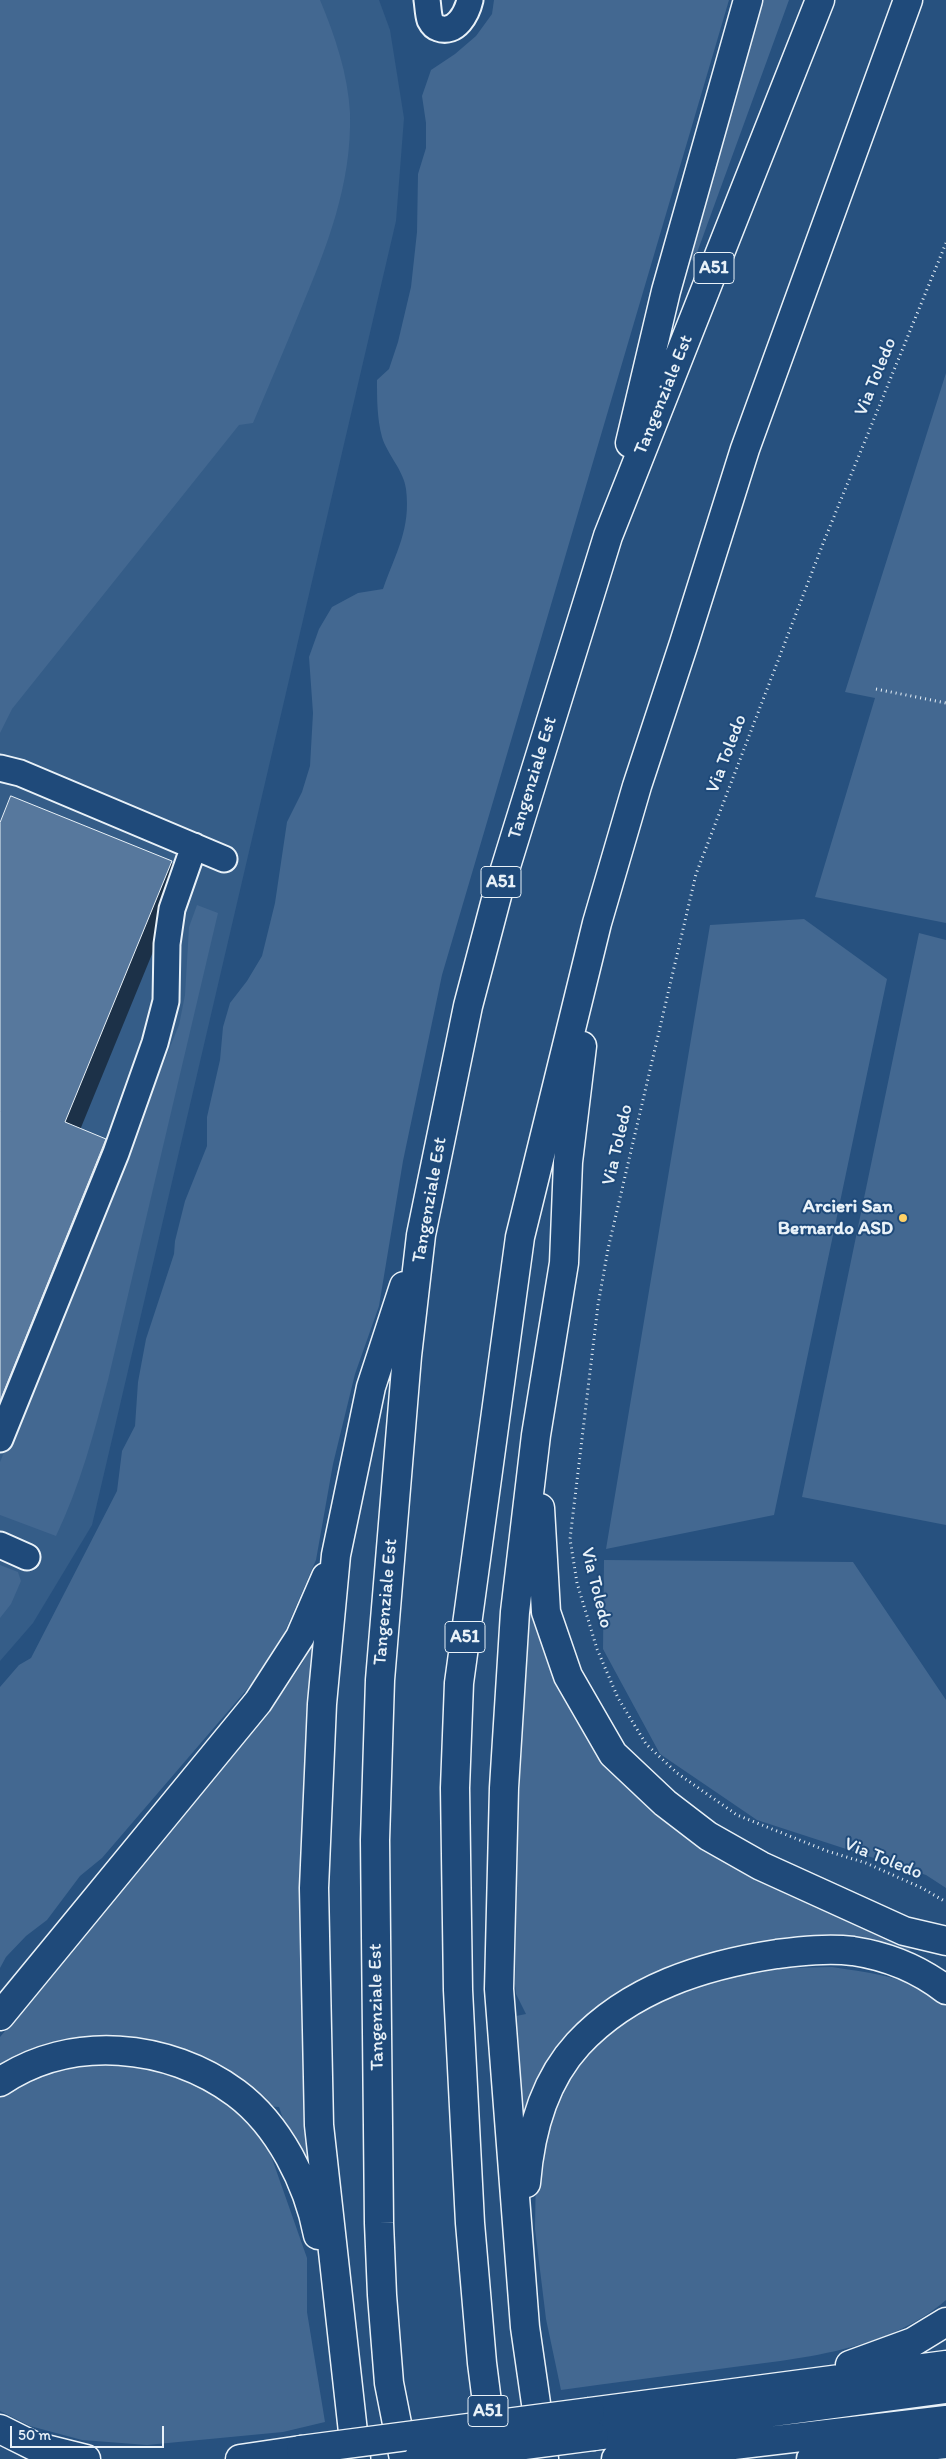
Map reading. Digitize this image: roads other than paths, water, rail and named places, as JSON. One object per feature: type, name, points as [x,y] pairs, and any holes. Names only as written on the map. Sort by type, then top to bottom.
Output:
[{"type":"highway","points":[[608,536],[666,291],[748,0]]},
{"type":"highway","name":"Tangenziale Est","points":[[404,2459],[389,2383],[382,2295],[375,1840],[380,1680],[408,1356],[421,1235],[468,1006],[498,892],[608,536],[820,0]]},
{"type":"highway","name":"A51","points":[[494,2459],[482,2363],[470,2222],[459,1999],[455,1788],[459,1684],[520,1237],[597,923],[637,786],[745,449],[908,0]]},
{"type":"highway","points":[[544,2459],[525,2327],[499,1989],[504,1788],[515,1612],[536,1435],[564,1263],[568,1162],[597,923]]},
{"type":"highway","points":[[356,2459],[319,2125],[314,1888],[322,1704],[336,1555],[371,1387],[421,1235]]},
{"type":"highway","points":[[536,1435],[546,1612],[568,1676],[613,1754],[665,1803],[708,1836],[761,1866],[904,1931],[946,1954]]},
{"type":"highway","points":[[0,2016],[258,1702],[300,1637],[336,1555]]},
{"type":"highway","points":[[904,1931],[946,1940]]},
{"type":"highway","points":[[525,2327],[528,2270],[525,2199],[533,2131],[549,2085],[577,2045],[599,2023],[620,2007],[649,1991],[682,1977],[756,1957],[801,1951],[853,1951],[880,1957],[910,1967],[946,1990]]},
{"type":"highway","points":[[0,2008],[26,1984]]},
{"type":"highway","points":[[0,2082],[34,2064],[60,2054],[109,2050],[154,2056],[180,2063],[216,2080],[237,2094],[266,2123],[289,2156],[313,2213],[334,2363],[338,2383],[350,2410]]},
{"type":"highway","points":[[418,2459],[592,2424],[850,2365],[913,2342],[946,2322]]},
{"type":"highway","points":[[736,2392],[946,2365]]},
{"type":"highway","points":[[240,2459],[301,2450],[592,2424],[946,2389]]},
{"type":"highway","points":[[616,2459],[946,2420]]},
{"type":"highway","points":[[0,2428],[34,2446],[86,2459]]},
{"type":"highway","points":[[812,2459],[946,2444]]},
{"type":"street","points":[[427,0],[430,21],[434,26],[442,30],[457,25],[467,11],[470,0]]},
{"type":"street","points":[[0,768],[20,773],[224,858]]},
{"type":"street","points":[[0,1439],[116,1153],[156,1043],[166,1000],[167,944],[172,909],[194,846]]},
{"type":"street","points":[[0,1545],[27,1557]]},
{"type":"place","name":"Arcieri San Bernardo ASD","points":[[903,1218]]}]
